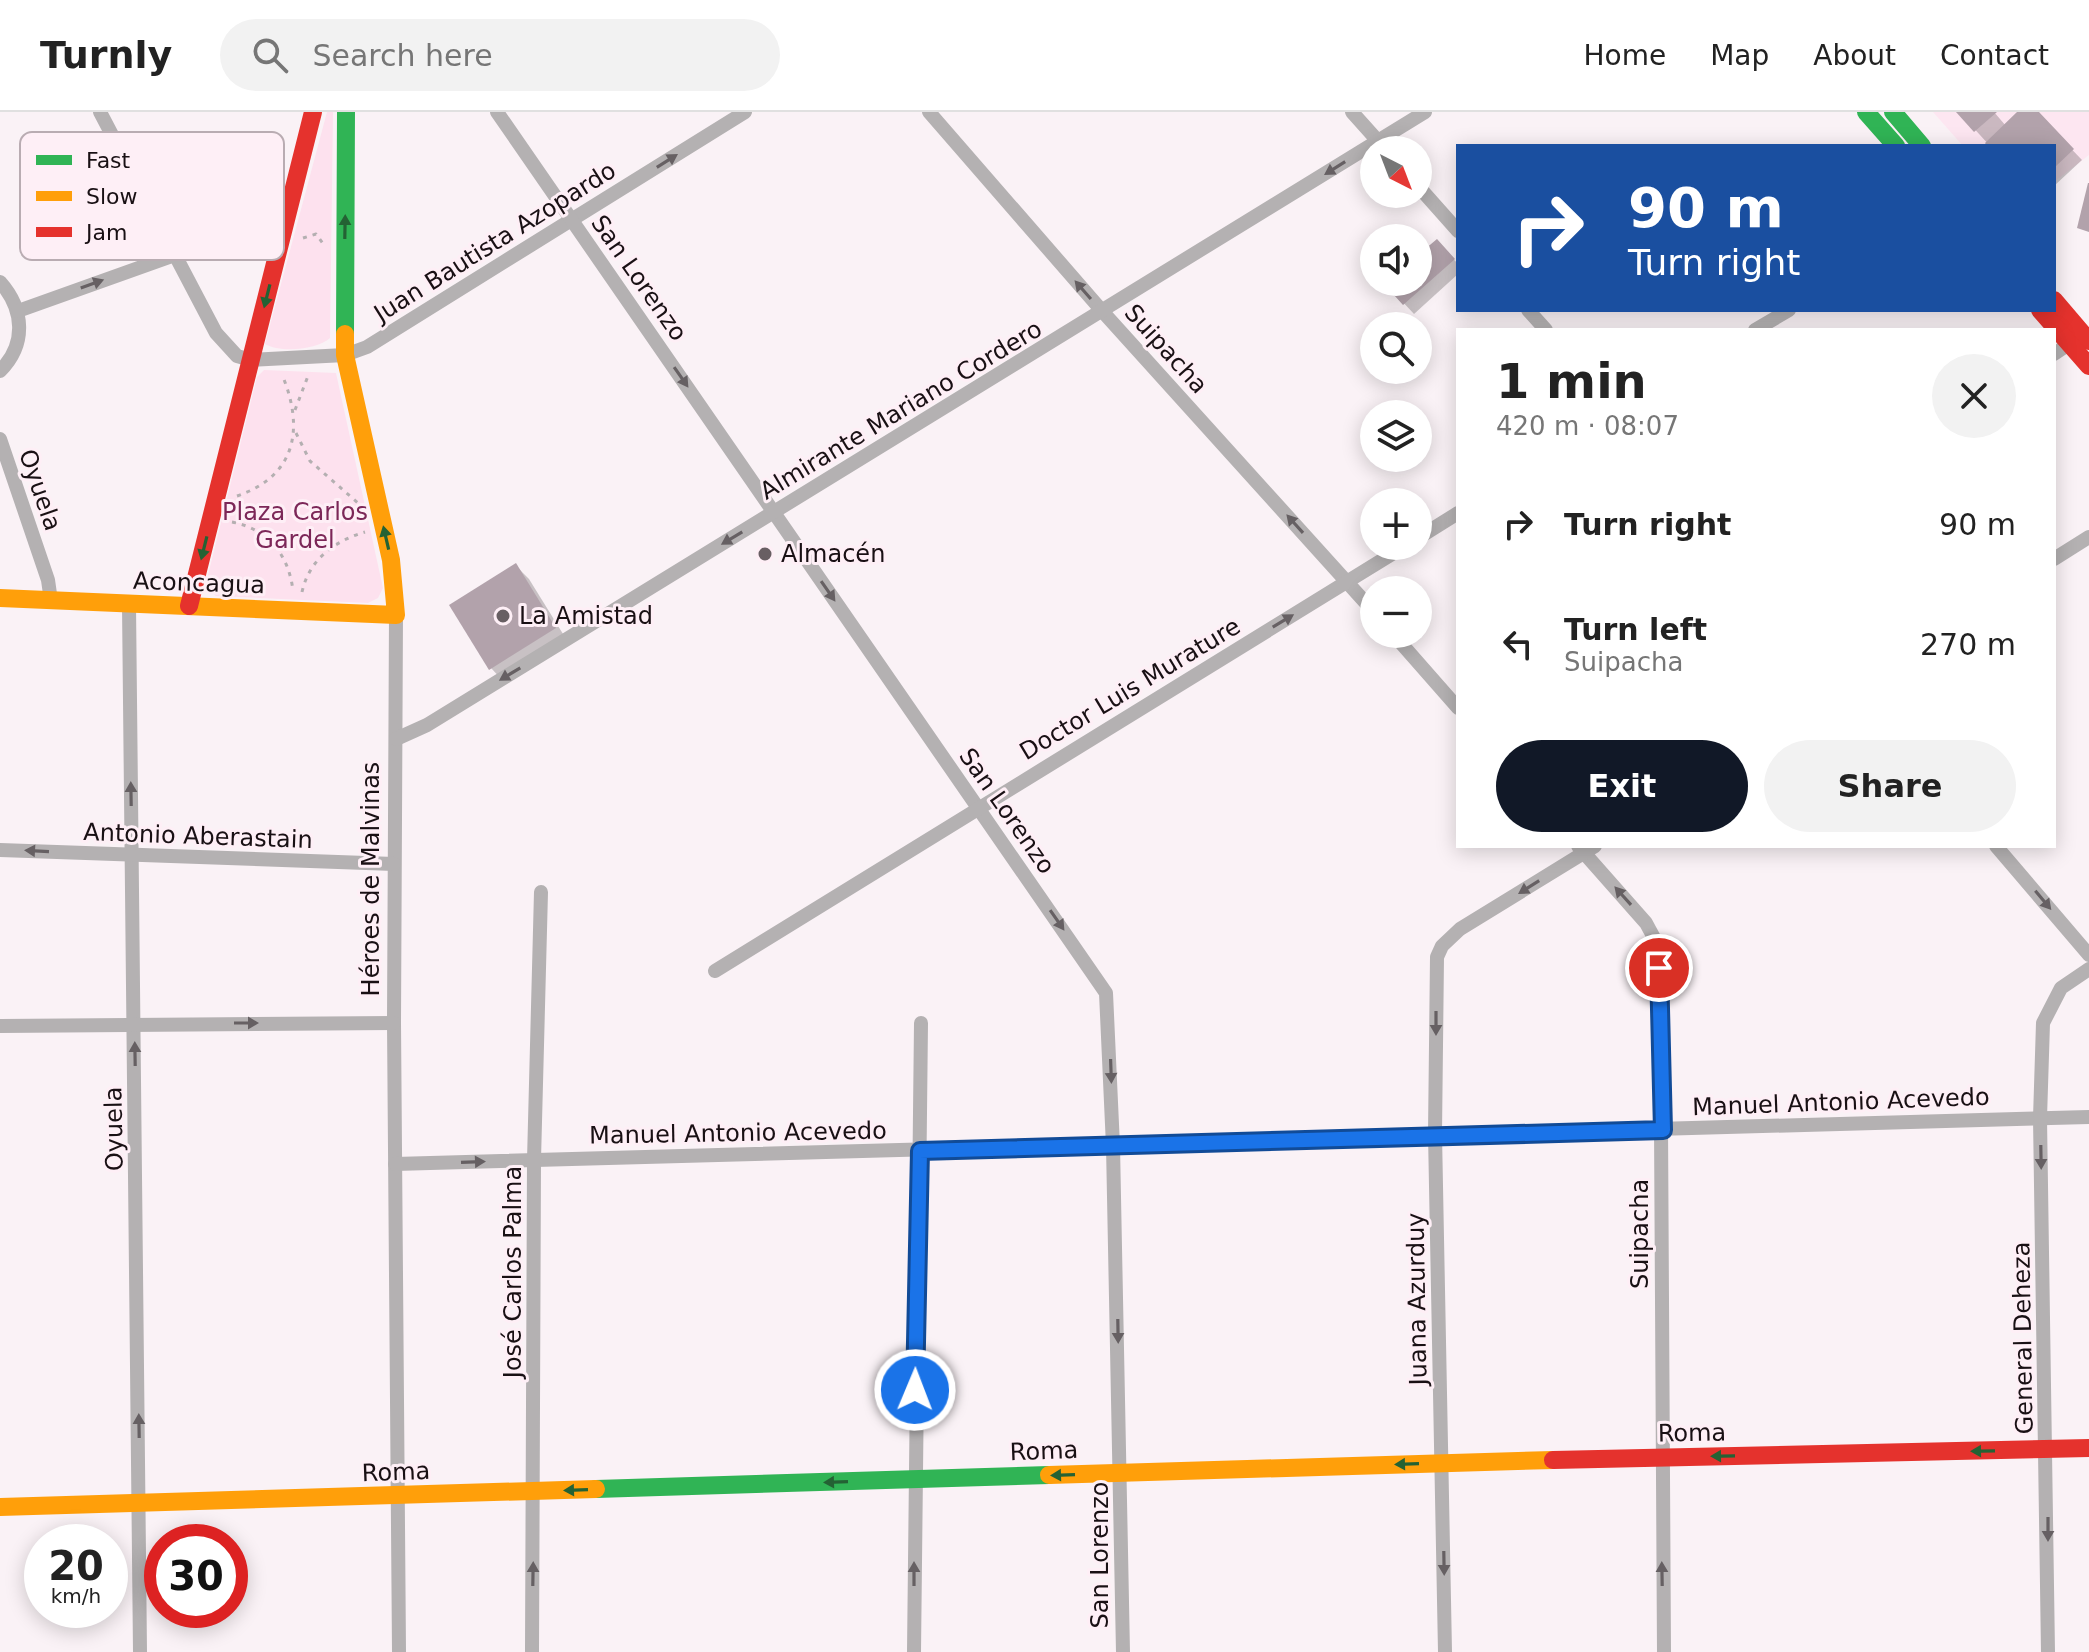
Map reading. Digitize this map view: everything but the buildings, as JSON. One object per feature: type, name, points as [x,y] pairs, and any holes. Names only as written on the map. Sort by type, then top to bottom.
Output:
[{"type":"street","points":[[100,112],[110,132]]},
{"type":"street","points":[[284,228],[313,112]]},
{"type":"street","name":"Héroes de Malvinas","points":[[346,112],[345,355],[391,560],[396,615],[394,1023],[399,1652]]},
{"type":"street","name":"San Lorenzo","points":[[497,112],[1106,993],[1122,1473],[1123,1652]]},
{"type":"street","name":"Juan Bautista Azopardo","points":[[251,360],[345,355],[367,347],[745,112]]},
{"type":"street","name":"Suipacha","points":[[929,112],[1103,312],[1360,596]]},
{"type":"street","points":[[1352,112],[1373,136]]},
{"type":"street","name":"Almirante Mariano Cordero","points":[[1395,136],[1425,112]]},
{"type":"street","points":[[1866,112],[1894,144]]},
{"type":"street","points":[[1893,112],[1920,144]]},
{"type":"street","name":"Almirante Mariano Cordero","points":[[396,739],[427,725],[1103,312],[1360,159]]},
{"type":"street","points":[[1432,202],[1456,229]]},
{"type":"street","points":[[18,311],[161,260]]},
{"type":"street","points":[[178,260],[224,345],[237,356],[251,360]]},
{"type":"street","points":[[189,606],[276,260]]},
{"type":"street","points":[[0,282],[18,311],[16,348],[0,371]]},
{"type":"street","points":[[2056,302],[2089,341]]},
{"type":"street","points":[[1530,312],[1544,328]]},
{"type":"street","points":[[1758,328],[1786,312]]},
{"type":"street","points":[[2062,349],[2089,366]]},
{"type":"street","name":"Oyuela","points":[[0,439],[48,580],[51,601]]},
{"type":"street","points":[[1432,529],[1456,514]]},
{"type":"street","points":[[2056,558],[2089,537]]},
{"type":"street","name":"Doctor Luis Murature","points":[[715,971],[1383,560]]},
{"type":"street","name":"Aconcagua","points":[[0,598],[396,615]]},
{"type":"street","name":"Oyuela","points":[[129,605],[140,1652]]},
{"type":"street","points":[[1405,648],[1456,706]]},
{"type":"street","name":"Suipacha","points":[[1586,848],[1646,923],[1660,949],[1664,1652]]},
{"type":"street","name":"Juana Azurduy","points":[[1445,1652],[1435,1134],[1436,966],[1442,946],[1460,929],[1586,848]]},
{"type":"street","points":[[1998,848],[2089,955]]},
{"type":"street","name":"Antonio Aberastain","points":[[0,850],[394,864]]},
{"type":"street","name":"José Carlos Palma","points":[[532,1652],[534,1160],[541,892]]},
{"type":"street","name":"General Deheza","points":[[2048,1652],[2048,1450],[2040,1118],[2043,1023],[2061,988],[2089,969]]},
{"type":"street","points":[[0,1026],[394,1023]]},
{"type":"street","points":[[914,1652],[921,1023]]},
{"type":"street","name":"Manuel Antonio Acevedo","points":[[395,1164],[2089,1117]]},
{"type":"street","name":"Roma","points":[[0,1507],[1443,1463],[2089,1448]]},
{"type":"path","points":[[298,245],[309,234],[316,234],[322,238],[325,249]]},
{"type":"path","points":[[295,410],[308,376]]},
{"type":"path","points":[[283,377],[295,410],[296,433],[310,461],[357,503],[379,507]]},
{"type":"path","points":[[217,496],[239,496],[269,478],[282,466],[296,433]]},
{"type":"path","points":[[211,520],[251,527],[277,547],[291,576],[296,611]]},
{"type":"path","points":[[296,611],[306,576],[326,551],[361,533],[384,529]]},
{"type":"shaded area","points":[[1933,112],[2089,112],[2089,155],[2056,180],[2056,144],[1961,144]]},
{"type":"green space","points":[[327,112],[333,112],[330,338],[308,348],[272,347],[265,344]]},
{"type":"green space","name":"Plaza Carlos Gardel","points":[[264,370],[336,373],[383,588],[378,598],[368,603],[216,596],[209,591],[206,583],[257,377]]},
{"type":"traffic: fast","points":[[345,334],[346,112]]},
{"type":"traffic: fast","points":[[1866,112],[1894,144]]},
{"type":"traffic: fast","points":[[1893,112],[1920,144]]},
{"type":"traffic: fast","points":[[596,1489],[1049,1475]]},
{"type":"traffic: slow","points":[[0,598],[396,615],[391,560],[345,355],[345,334]]},
{"type":"traffic: slow","points":[[1049,1475],[1553,1460]]},
{"type":"traffic: slow","points":[[0,1507],[596,1489]]},
{"type":"traffic: jam","points":[[284,228],[313,112]]},
{"type":"traffic: jam","points":[[189,606],[276,260]]},
{"type":"traffic: jam","points":[[2056,302],[2089,341]]},
{"type":"traffic: jam","points":[[2042,312],[2056,328]]},
{"type":"traffic: jam","points":[[2056,328],[2089,366]]},
{"type":"traffic: jam","points":[[1553,1460],[2089,1448]]},
{"type":"place","name":"Almacén","points":[[765,554]]},
{"type":"place","name":"La Amistad","points":[[503,616]]},
{"type":"route","points":[[915,1390],[920,1151],[1435,1134],[1663,1130],[1659,968]]}]
